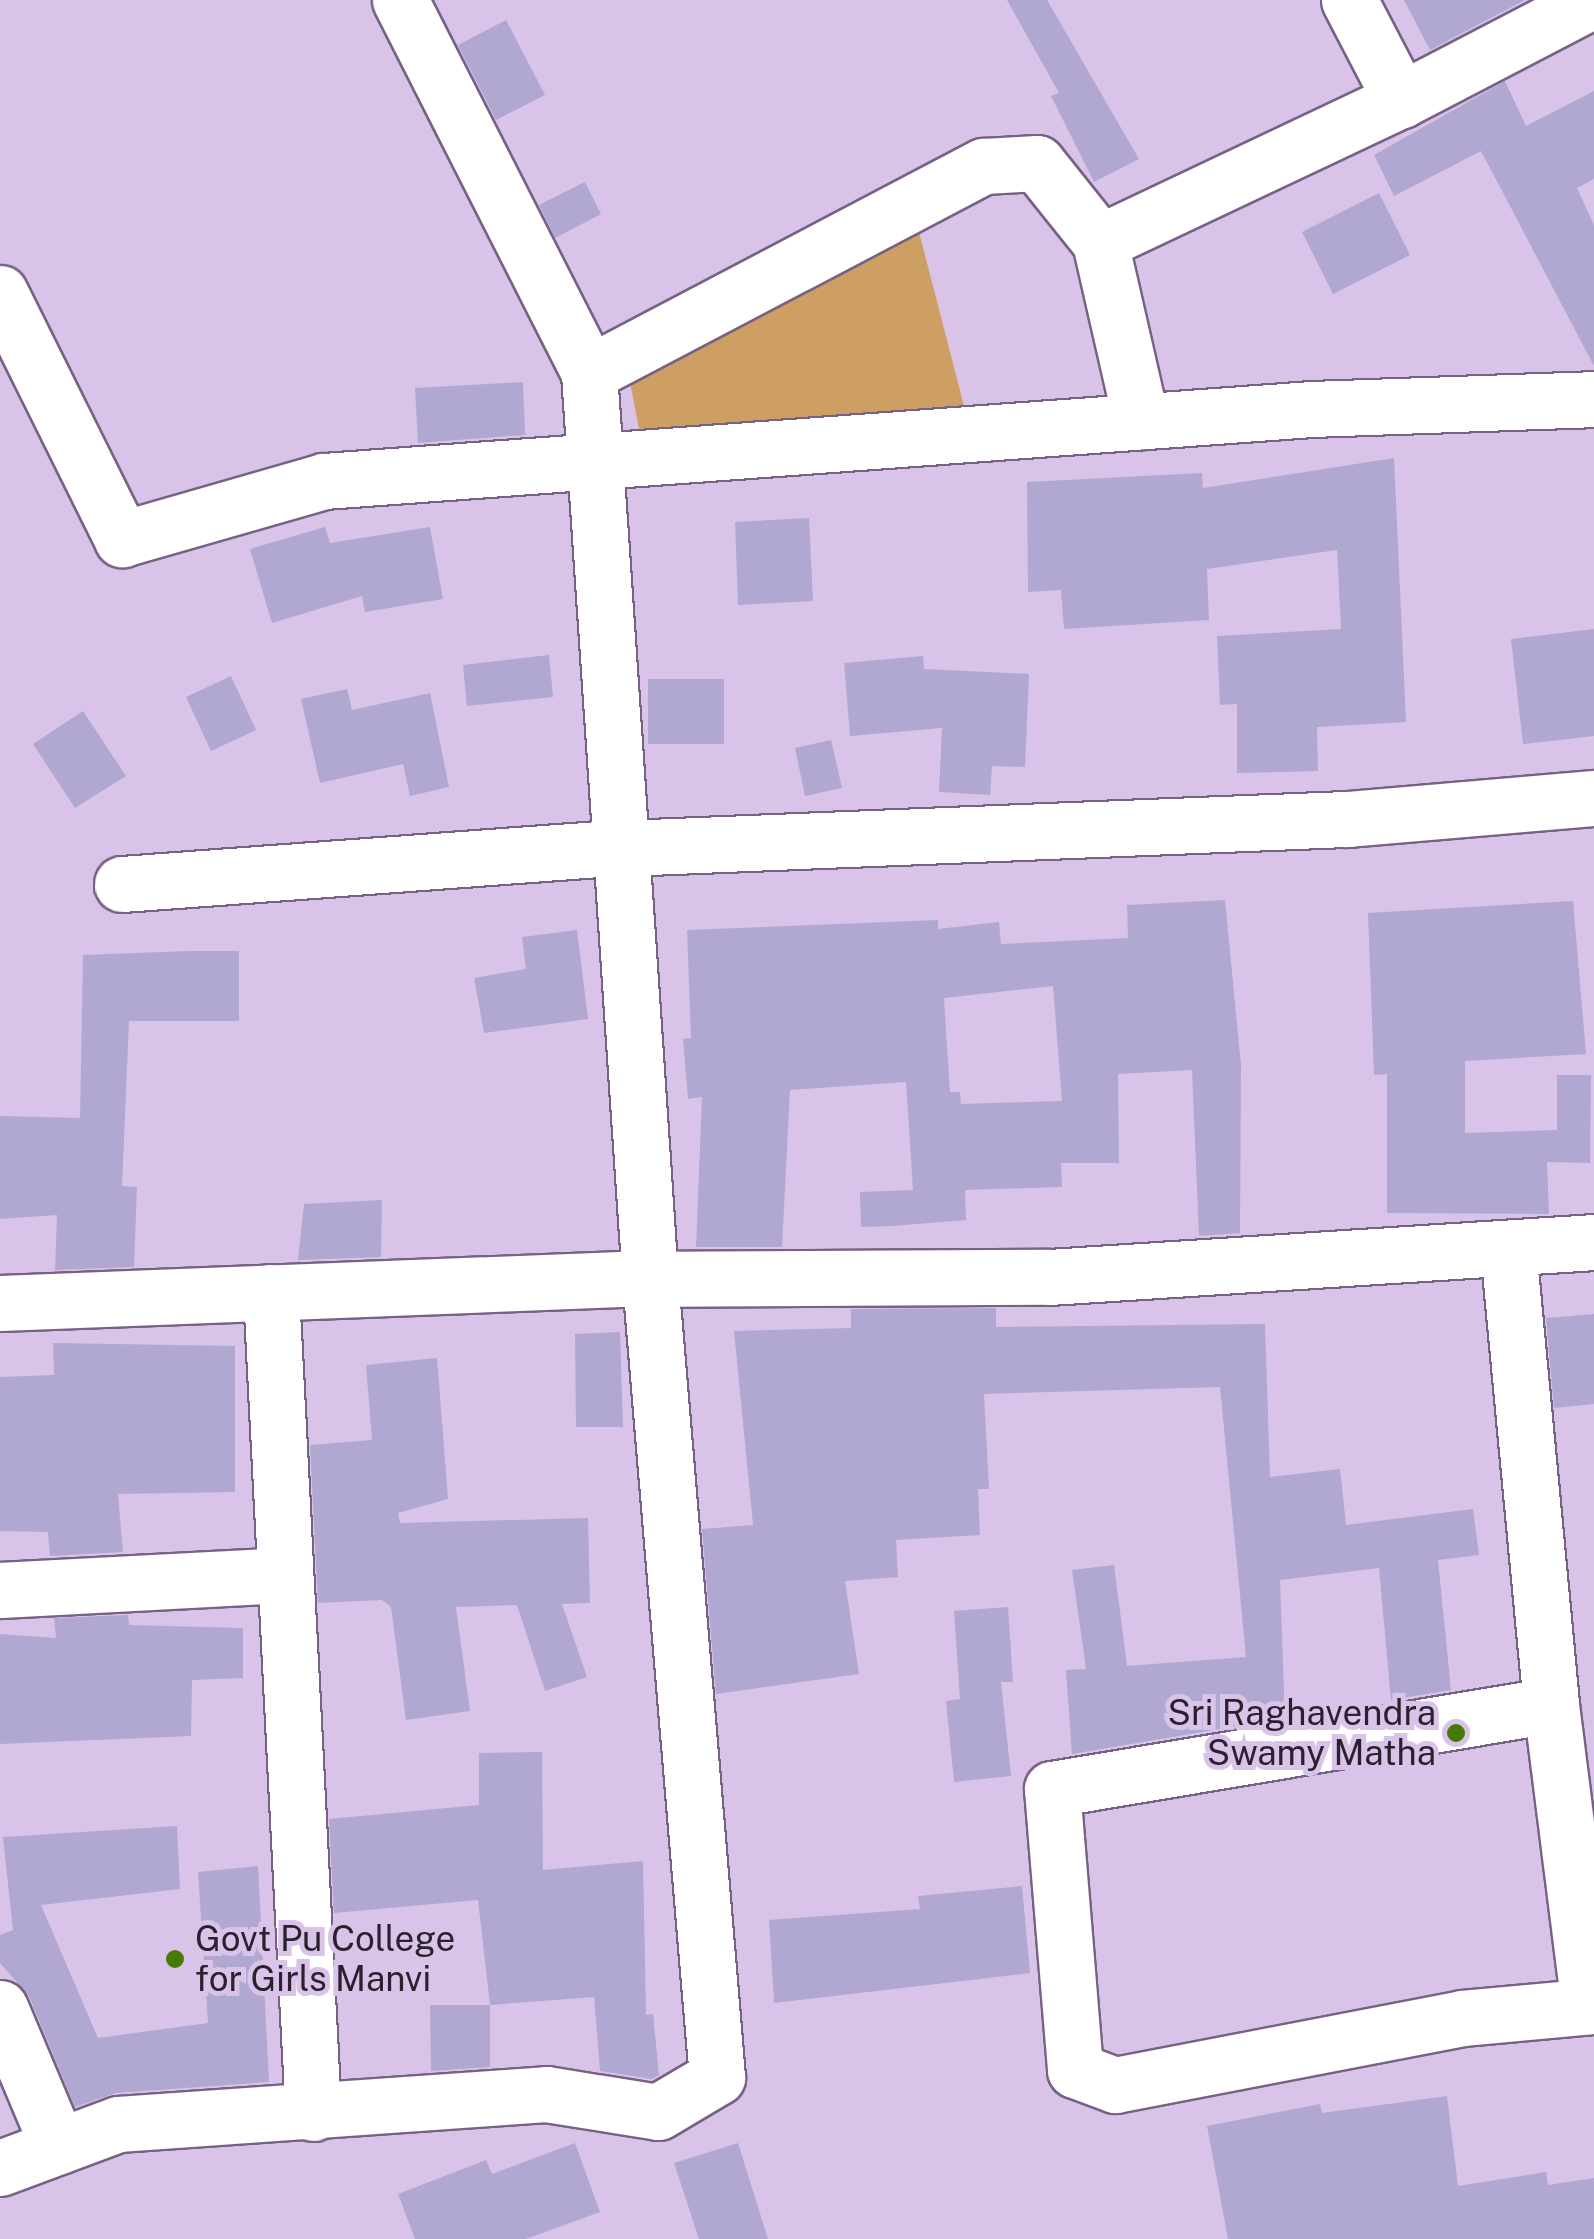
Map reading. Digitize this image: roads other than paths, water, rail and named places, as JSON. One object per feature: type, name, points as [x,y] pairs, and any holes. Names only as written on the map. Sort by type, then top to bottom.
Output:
[{"type":"street","points":[[0,2168],[118,2124],[546,2094],[658,2112],[717,2077],[650,1279],[599,458],[589,373],[400,0]]},
{"type":"street","points":[[1348,0],[1401,100]]},
{"type":"street","points":[[1100,242],[1401,100],[1593,0]]},
{"type":"street","points":[[589,373],[984,166],[1037,163],[1100,242],[1141,421]]},
{"type":"street","points":[[0,293],[122,539],[324,482],[599,458],[1141,421],[1594,399]]},
{"type":"street","points":[[122,884],[623,848],[1347,818],[1594,798]]},
{"type":"street","points":[[0,1303],[650,1279],[1049,1277],[1594,1242]]},
{"type":"street","points":[[1508,1249],[1551,1705],[1592,2006],[1462,2018],[1116,2085],[1074,2070],[1052,1790],[1551,1705]]},
{"type":"street","points":[[271,1292],[313,2113]]},
{"type":"street","points":[[0,1590],[285,1575]]},
{"type":"street","points":[[0,2008],[58,2146]]},
{"type":"place","name":"Sri Raghavendra Swamy Matha","points":[[1456,1733]]},
{"type":"place","name":"Govt Pu College for Girls Manvi","points":[[175,1959]]}]
